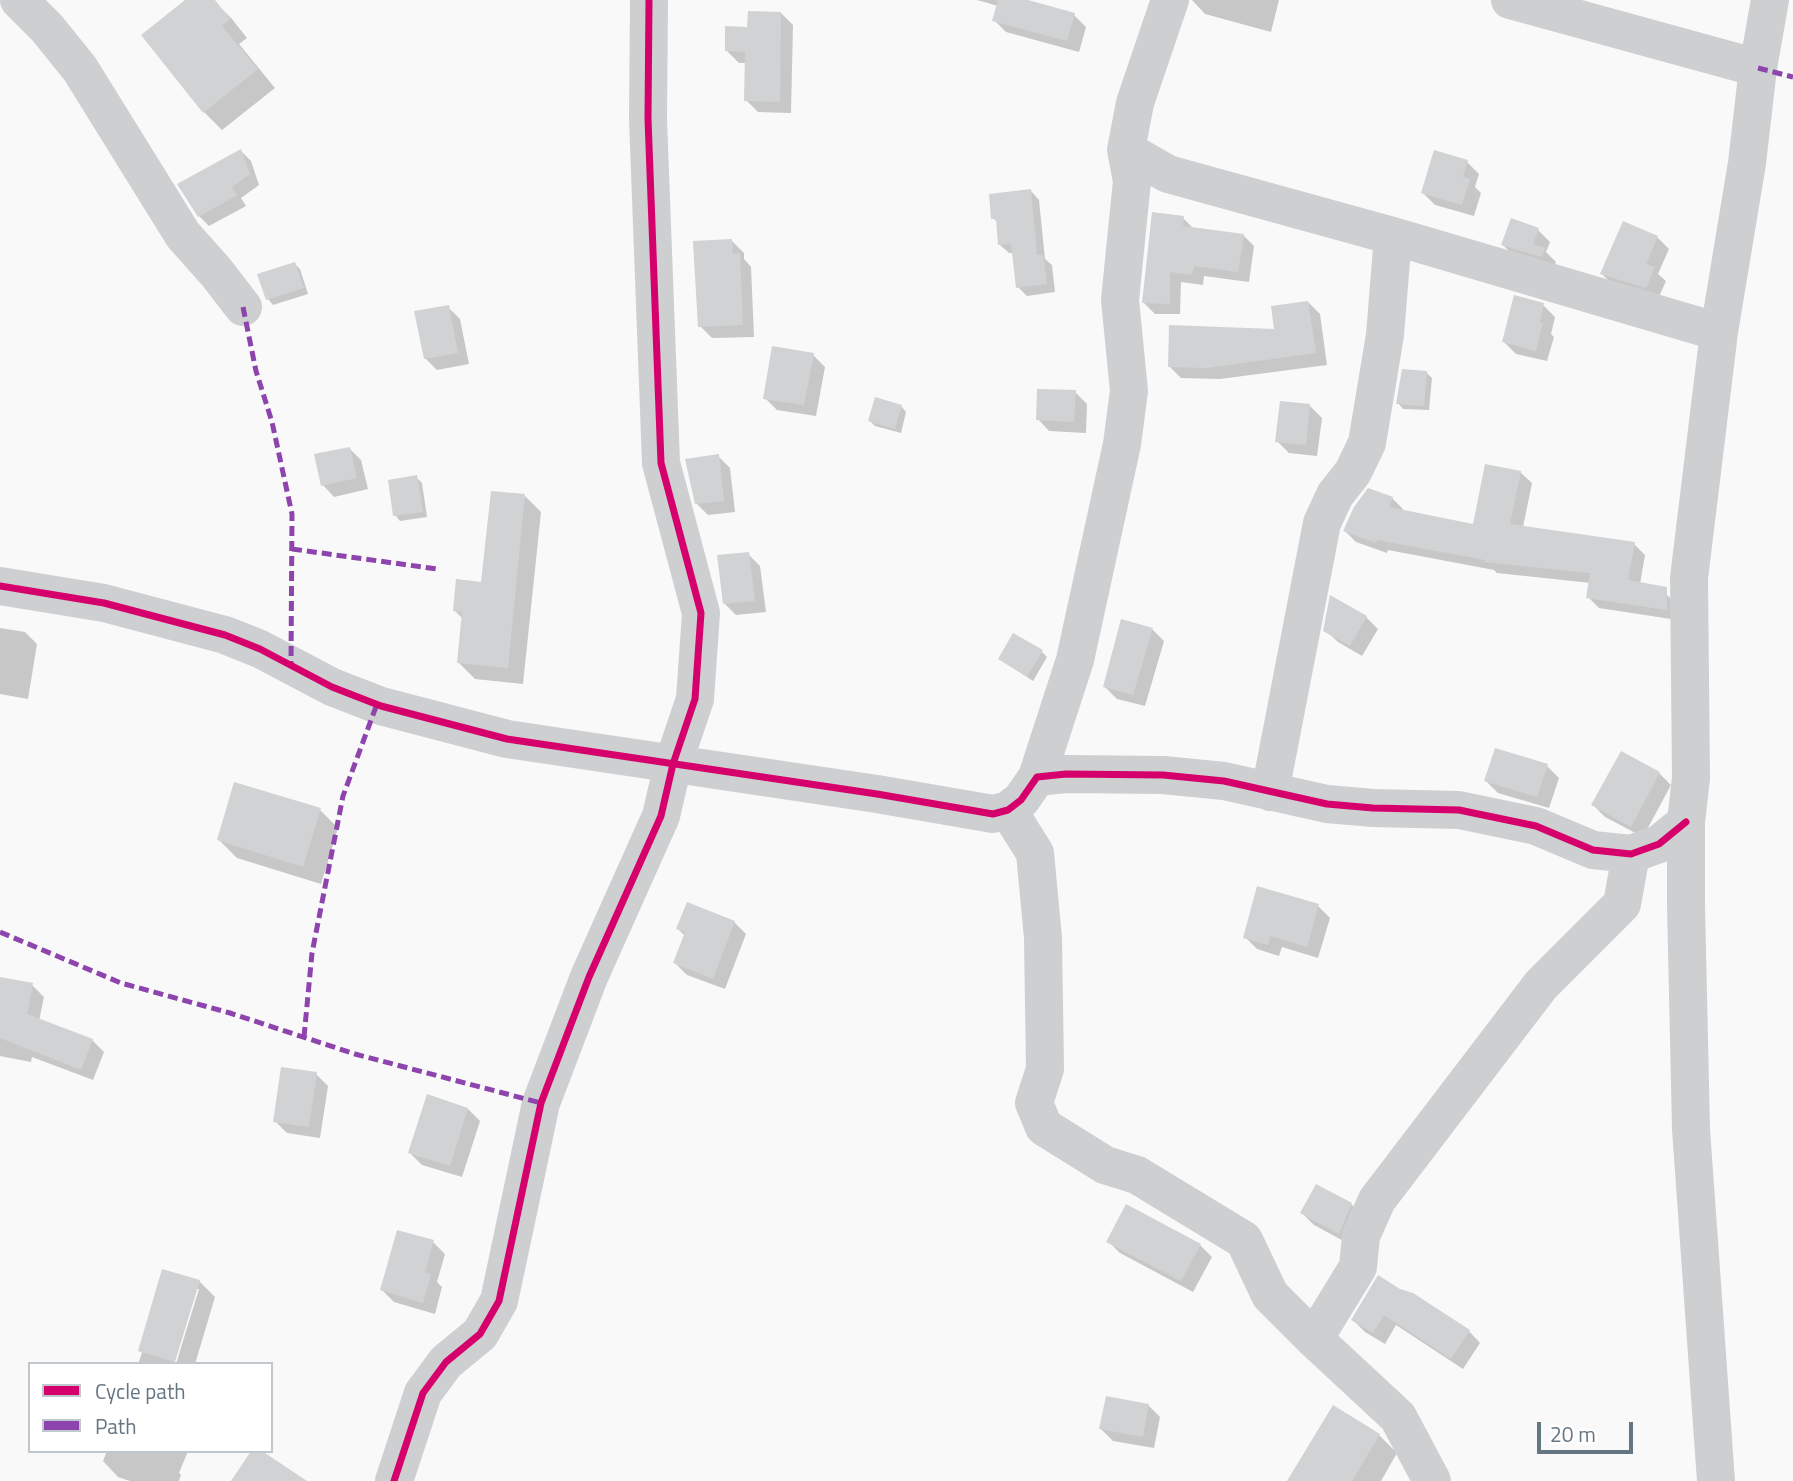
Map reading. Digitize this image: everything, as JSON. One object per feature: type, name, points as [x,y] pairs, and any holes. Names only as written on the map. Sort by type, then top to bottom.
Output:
[{"type":"street","points":[[19,0],[47,28],[80,69],[183,235],[243,307]]},
{"type":"street","points":[[394,1481],[423,1393],[446,1362],[480,1334],[499,1301],[541,1103],[589,977],[661,816],[673,764],[695,699],[701,612],[661,463],[648,119],[649,0]]},
{"type":"street","points":[[0,586],[104,603],[225,635],[260,649],[332,687],[381,706],[507,738],[993,814],[1008,810],[1021,800],[1037,777],[1075,660],[1122,444],[1129,391],[1120,300],[1132,181],[1126,150],[1135,103],[1170,0]]},
{"type":"street","points":[[1510,0],[1758,68]]},
{"type":"street","points":[[1716,1481],[1690,1129],[1686,822],[1691,778],[1689,578],[1719,332],[1770,0]]},
{"type":"street","points":[[1126,150],[1168,174],[1393,236],[1719,332]]},
{"type":"street","points":[[1270,792],[1322,523],[1335,495],[1353,471],[1367,443],[1385,335],[1393,236]]},
{"type":"street","points":[[1037,777],[1066,774],[1163,775],[1224,781],[1327,804],[1459,810],[1536,826],[1593,850],[1631,853],[1659,844],[1686,822]]},
{"type":"street","points":[[1008,810],[1035,853],[1044,938],[1045,1069],[1034,1103],[1044,1127],[1105,1165],[1137,1175],[1244,1240],[1270,1294],[1314,1339],[1398,1416],[1432,1481]]},
{"type":"street","points":[[1314,1339],[1359,1267],[1361,1236],[1377,1200],[1541,985],[1622,904],[1631,853]]},
{"type":"building","points":[[185,0],[215,0],[230,19],[222,26],[258,69],[203,113],[141,35]]},
{"type":"building","points":[[998,0],[1028,0],[1075,13],[1067,41],[992,21]]},
{"type":"building","points":[[748,11],[781,12],[780,102],[744,101],[745,52],[725,51],[725,26],[747,27]]},
{"type":"building","points":[[241,149],[250,174],[232,187],[237,195],[198,217],[177,184]]},
{"type":"building","points":[[1434,150],[1468,160],[1463,177],[1470,179],[1462,205],[1421,193]]},
{"type":"building","points":[[1031,189],[1037,255],[1043,255],[1047,284],[1016,288],[1011,244],[998,245],[996,219],[991,219],[989,194]]},
{"type":"building","points":[[1152,212],[1184,216],[1183,226],[1244,234],[1238,272],[1194,266],[1192,275],[1170,272],[1170,304],[1142,303]]},
{"type":"building","points":[[1511,218],[1539,228],[1533,244],[1545,248],[1542,257],[1501,245]]},
{"type":"building","points":[[1623,221],[1658,236],[1646,264],[1655,267],[1646,288],[1600,274]]},
{"type":"building","points":[[732,239],[733,254],[740,253],[743,325],[698,327],[693,241]]},
{"type":"building","points":[[295,262],[304,288],[266,300],[257,274]]},
{"type":"building","points":[[1514,295],[1544,303],[1540,322],[1543,323],[1536,351],[1502,342]]},
{"type":"building","points":[[1308,301],[1316,353],[1207,368],[1168,367],[1169,325],[1274,329],[1271,306]]},
{"type":"building","points":[[449,305],[458,353],[424,359],[414,311]]},
{"type":"building","points":[[772,346],[814,353],[804,405],[763,399]]},
{"type":"building","points":[[1402,369],[1427,371],[1424,406],[1396,404]]},
{"type":"building","points":[[1037,389],[1076,390],[1074,422],[1036,420]]},
{"type":"building","points":[[875,397],[902,405],[895,429],[868,421]]},
{"type":"building","points":[[1280,401],[1310,404],[1306,445],[1275,442]]},
{"type":"building","points":[[350,447],[357,478],[321,486],[314,454]]},
{"type":"building","points":[[719,454],[724,501],[695,504],[685,459]]},
{"type":"building","points":[[1485,464],[1521,471],[1510,524],[1635,542],[1628,580],[1667,587],[1667,610],[1586,598],[1590,573],[1484,562],[1485,560],[1377,540],[1376,543],[1343,531],[1354,507],[1368,488],[1393,497],[1389,507],[1473,524]]},
{"type":"building","points":[[417,475],[423,512],[393,516],[388,480]]},
{"type":"building","points":[[491,491],[525,494],[508,668],[457,663],[462,612],[453,611],[456,579],[481,582]]},
{"type":"building","points":[[749,552],[755,601],[723,604],[717,555]]},
{"type":"building","points":[[1330,595],[1367,616],[1350,646],[1323,631]]},
{"type":"building","points":[[1121,619],[1153,628],[1133,695],[1103,687]]},
{"type":"building","points":[[1013,633],[1043,650],[1027,677],[998,659]]},
{"type":"building","points":[[1495,748],[1548,764],[1537,797],[1484,781]]},
{"type":"building","points":[[1621,751],[1660,772],[1631,827],[1591,805]]},
{"type":"building","points":[[234,782],[321,808],[303,867],[217,840]]},
{"type":"building","points":[[1257,886],[1319,904],[1307,947],[1270,936],[1268,945],[1243,938]]},
{"type":"building","points":[[687,902],[735,921],[713,979],[673,963],[685,932],[676,929]]},
{"type":"building","points":[[0,977],[33,983],[27,1014],[93,1039],[81,1070],[0,1038]]},
{"type":"building","points":[[281,1067],[317,1072],[309,1127],[273,1122]]},
{"type":"building","points":[[427,1094],[468,1108],[450,1166],[408,1153]]},
{"type":"building","points":[[1316,1184],[1352,1203],[1339,1234],[1300,1213]]},
{"type":"building","points":[[1126,1204],[1201,1244],[1181,1281],[1106,1242]]},
{"type":"building","points":[[397,1230],[434,1240],[425,1272],[431,1274],[423,1303],[380,1290]]},
{"type":"building","points":[[162,1269],[200,1280],[175,1362],[138,1351]]},
{"type":"building","points":[[1378,1275],[1400,1289],[1413,1293],[1470,1330],[1451,1359],[1384,1315],[1373,1333],[1351,1320]]},
{"type":"building","points":[[1106,1396],[1149,1404],[1143,1437],[1099,1429]]},
{"type":"building","points":[[1333,1405],[1380,1434],[1352,1481],[1287,1481]]},
{"type":"building","points":[[250,1453],[265,1453],[307,1481],[231,1481]]},
{"type":"marked path","points":[[1758,68],[1793,77]]},
{"type":"marked path","points":[[243,307],[292,514],[291,665]]},
{"type":"marked path","points":[[292,549],[437,569]]},
{"type":"marked path","points":[[304,1037],[312,953],[343,796],[377,704]]},
{"type":"marked path","points":[[0,932],[121,983],[230,1013],[355,1054],[541,1103]]},
{"type":"cycle path","points":[[394,1481],[423,1393],[446,1362],[480,1334],[499,1301],[541,1103],[589,977],[661,816],[673,764],[695,699],[701,613],[661,463],[648,119],[649,0]]},
{"type":"cycle path","points":[[0,586],[104,603],[225,635],[260,649],[332,687],[381,706],[507,739],[993,814],[1008,810],[1021,800],[1037,777],[1066,774],[1163,775],[1224,781],[1327,804],[1459,810],[1536,826],[1593,850],[1631,854],[1659,844],[1686,822]]}]
